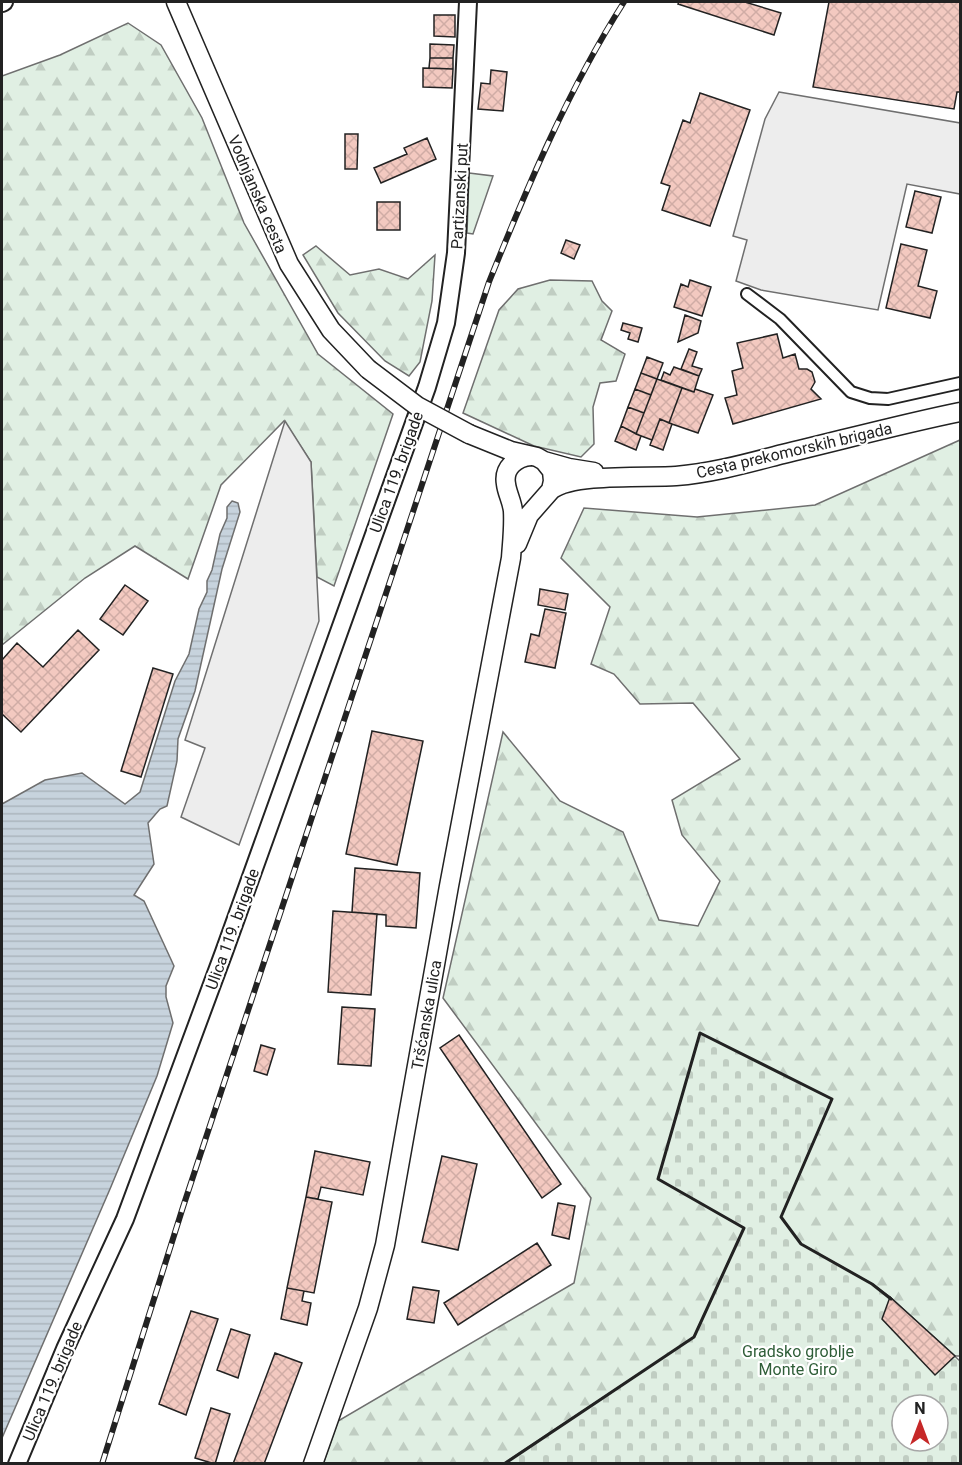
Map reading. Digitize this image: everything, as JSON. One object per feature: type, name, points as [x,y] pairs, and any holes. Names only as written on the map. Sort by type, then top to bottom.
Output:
[{"type":"main road","name":"Vodnjanska cesta","points":[[176,2],[289,264],[331,330],[368,369],[417,406],[472,435]]},
{"type":"main road","name":"Partizanski put","points":[[427,387],[446,323],[456,253],[468,2]]},
{"type":"main road","name":"Ulica 119. brigade","points":[[17,1464],[65,1349],[125,1219],[224,952],[427,387]]},
{"type":"main road","name":"Cesta prekomorskih brigada","points":[[545,496],[557,485],[570,482],[626,477],[677,476],[723,469],[960,412]]},
{"type":"main road","name":"Cesta prekomorskih brigada","points":[[472,435],[511,451],[569,468],[626,477]]},
{"type":"main road","points":[[472,435],[495,460],[507,485],[519,502],[524,503],[545,496]]},
{"type":"main road","points":[[516,459],[538,459],[553,476],[545,496],[529,515],[511,558],[513,517],[507,485],[508,468],[516,459]]},
{"type":"main road","name":"Tršćanska ulica","points":[[313,1464],[368,1308],[385,1245],[449,886],[511,558]]},
{"type":"street","points":[[747,294],[780,319],[851,392],[870,398],[888,399],[960,382]]},
{"type":"green space","points":[[128,23],[161,45],[202,118],[244,223],[318,354],[393,414],[334,586],[317,577],[311,462],[284,421],[221,485],[188,579],[135,546],[85,578],[2,645],[2,76],[60,55]]},
{"type":"green space","points":[[469,173],[493,176],[473,234],[467,233]]},
{"type":"green space","points":[[316,246],[350,275],[379,269],[408,279],[435,255],[432,301],[420,362],[409,376],[385,361],[338,313],[303,255]]},
{"type":"green space","points":[[550,280],[592,281],[602,301],[612,311],[601,340],[625,354],[616,381],[600,383],[593,407],[594,444],[581,457],[534,446],[463,413],[499,310],[518,289]]},
{"type":"green space","points":[[960,440],[960,1356],[955,1356],[890,1297],[872,1284],[801,1244],[781,1217],[744,1228],[694,1337],[504,1463],[323,1464],[338,1421],[574,1283],[591,1198],[443,998],[503,732],[560,801],[623,832],[659,920],[698,926],[720,881],[682,835],[672,800],[740,759],[693,703],[640,704],[614,674],[591,664],[610,607],[561,558],[584,508],[697,517],[815,505]]},
{"type":"green space","name":"Gradsko groblje Monte Giro","points":[[700,1033],[832,1099],[781,1217],[801,1244],[872,1284],[890,1297],[960,1361],[960,1463],[504,1464],[694,1337],[744,1228],[658,1179]]},
{"type":"shaded area","points":[[779,92],[960,123],[960,194],[907,184],[878,310],[761,290],[736,281],[747,240],[733,236],[765,119]]},
{"type":"shaded area","points":[[285,421],[311,462],[319,621],[239,845],[181,817],[205,748],[185,740]]},
{"type":"shaded area","points":[[232,501],[238,503],[240,512],[222,569],[195,691],[178,739],[177,761],[167,806],[160,809],[148,823],[154,864],[134,895],[144,901],[174,966],[166,986],[166,997],[173,1023],[157,1076],[2,1438],[2,804],[45,780],[82,773],[125,804],[140,792],[175,681],[189,654],[199,609],[207,592],[207,581],[212,570],[220,534],[227,518],[227,507]]},
{"type":"building","points":[[679,2],[745,2],[781,13],[774,35],[678,4]]},
{"type":"building","points":[[829,2],[960,2],[960,92],[957,92],[954,109],[813,87]]},
{"type":"building","points":[[434,15],[455,15],[455,37],[434,36]]},
{"type":"building","points":[[430,44],[454,45],[453,58],[430,58]]},
{"type":"building","points":[[430,58],[453,58],[453,69],[429,68]]},
{"type":"building","points":[[423,68],[453,69],[452,88],[423,87]]},
{"type":"building","points":[[491,70],[507,72],[503,111],[478,109],[481,83],[490,84]]},
{"type":"building","points":[[700,93],[750,110],[710,226],[662,210],[670,186],[661,183],[683,120],[690,123]]},
{"type":"building","points":[[345,134],[358,134],[357,169],[345,169]]},
{"type":"building","points":[[427,138],[436,159],[381,183],[374,168],[407,154],[404,148]]},
{"type":"building","points":[[915,191],[941,197],[932,233],[906,227]]},
{"type":"building","points":[[377,202],[400,202],[400,230],[377,230]]},
{"type":"building","points":[[566,240],[580,245],[574,259],[561,253]]},
{"type":"building","points":[[901,244],[927,250],[918,286],[937,291],[930,318],[886,308]]},
{"type":"building","points":[[690,280],[711,287],[702,316],[674,307],[681,284],[688,287]]},
{"type":"building","points":[[685,315],[701,321],[698,333],[678,342]]},
{"type":"building","points":[[623,323],[642,328],[638,342],[628,339],[630,333],[621,330]]},
{"type":"building","points":[[777,334],[783,358],[795,354],[799,369],[812,372],[815,382],[811,389],[821,399],[733,424],[725,398],[737,395],[732,371],[743,368],[737,343]]},
{"type":"building","points":[[689,349],[697,352],[692,366],[702,369],[699,376],[681,369]]},
{"type":"building","points":[[647,357],[663,363],[657,379],[641,373]]},
{"type":"building","points":[[674,367],[699,376],[694,392],[661,380],[664,372],[670,375]]},
{"type":"building","points":[[641,373],[657,379],[651,395],[635,389]]},
{"type":"building","points":[[657,379],[682,388],[669,423],[660,419],[652,440],[636,434]]},
{"type":"building","points":[[682,388],[694,392],[695,389],[713,395],[698,433],[669,423]]},
{"type":"building","points":[[635,389],[651,395],[644,413],[628,407]]},
{"type":"building","points":[[628,407],[644,413],[636,434],[621,426]]},
{"type":"building","points":[[660,419],[672,424],[663,450],[650,445]]},
{"type":"building","points":[[621,426],[641,436],[636,450],[615,441]]},
{"type":"building","points":[[125,585],[148,601],[123,635],[100,619]]},
{"type":"building","points":[[540,589],[568,594],[565,610],[538,605]]},
{"type":"building","points":[[545,609],[566,613],[555,668],[525,662],[531,634],[539,636]]},
{"type":"building","points":[[78,630],[99,650],[21,732],[2,714],[2,660],[17,643],[43,667]]},
{"type":"building","points":[[153,668],[173,674],[141,777],[121,771]]},
{"type":"building","points":[[372,731],[423,741],[397,865],[346,854]]},
{"type":"building","points":[[355,868],[420,873],[416,928],[386,926],[386,915],[352,912]]},
{"type":"building","points":[[333,911],[377,914],[371,995],[328,992]]},
{"type":"building","points":[[342,1007],[375,1009],[371,1066],[338,1064]]},
{"type":"building","points":[[459,1035],[561,1184],[542,1198],[440,1048]]},
{"type":"building","points":[[261,1045],[275,1049],[267,1075],[254,1071]]},
{"type":"building","points":[[315,1151],[370,1162],[363,1195],[321,1187],[318,1199],[306,1197]]},
{"type":"building","points":[[442,1156],[477,1164],[458,1250],[422,1242]]},
{"type":"building","points":[[306,1197],[332,1202],[314,1293],[287,1288]]},
{"type":"building","points":[[558,1203],[575,1206],[569,1239],[552,1235]]},
{"type":"building","points":[[537,1243],[551,1265],[458,1325],[444,1303]]},
{"type":"building","points":[[413,1287],[439,1291],[434,1323],[407,1319]]},
{"type":"building","points":[[287,1288],[304,1291],[302,1301],[311,1303],[307,1325],[281,1319]]},
{"type":"building","points":[[890,1297],[955,1356],[935,1375],[882,1319]]},
{"type":"building","points":[[191,1311],[218,1319],[186,1415],[159,1404]]},
{"type":"building","points":[[231,1329],[250,1335],[238,1378],[217,1370]]},
{"type":"building","points":[[275,1353],[302,1363],[264,1464],[233,1464]]},
{"type":"building","points":[[211,1408],[230,1414],[215,1464],[195,1458]]},
{"type":"railway","points":[[102,1464],[183,1207],[489,282],[550,139],[585,69],[624,2]]},
{"type":"wall","points":[[504,1464],[694,1337],[744,1228],[658,1179],[700,1033],[832,1099],[781,1217],[801,1244],[872,1284],[891,1299]]}]
